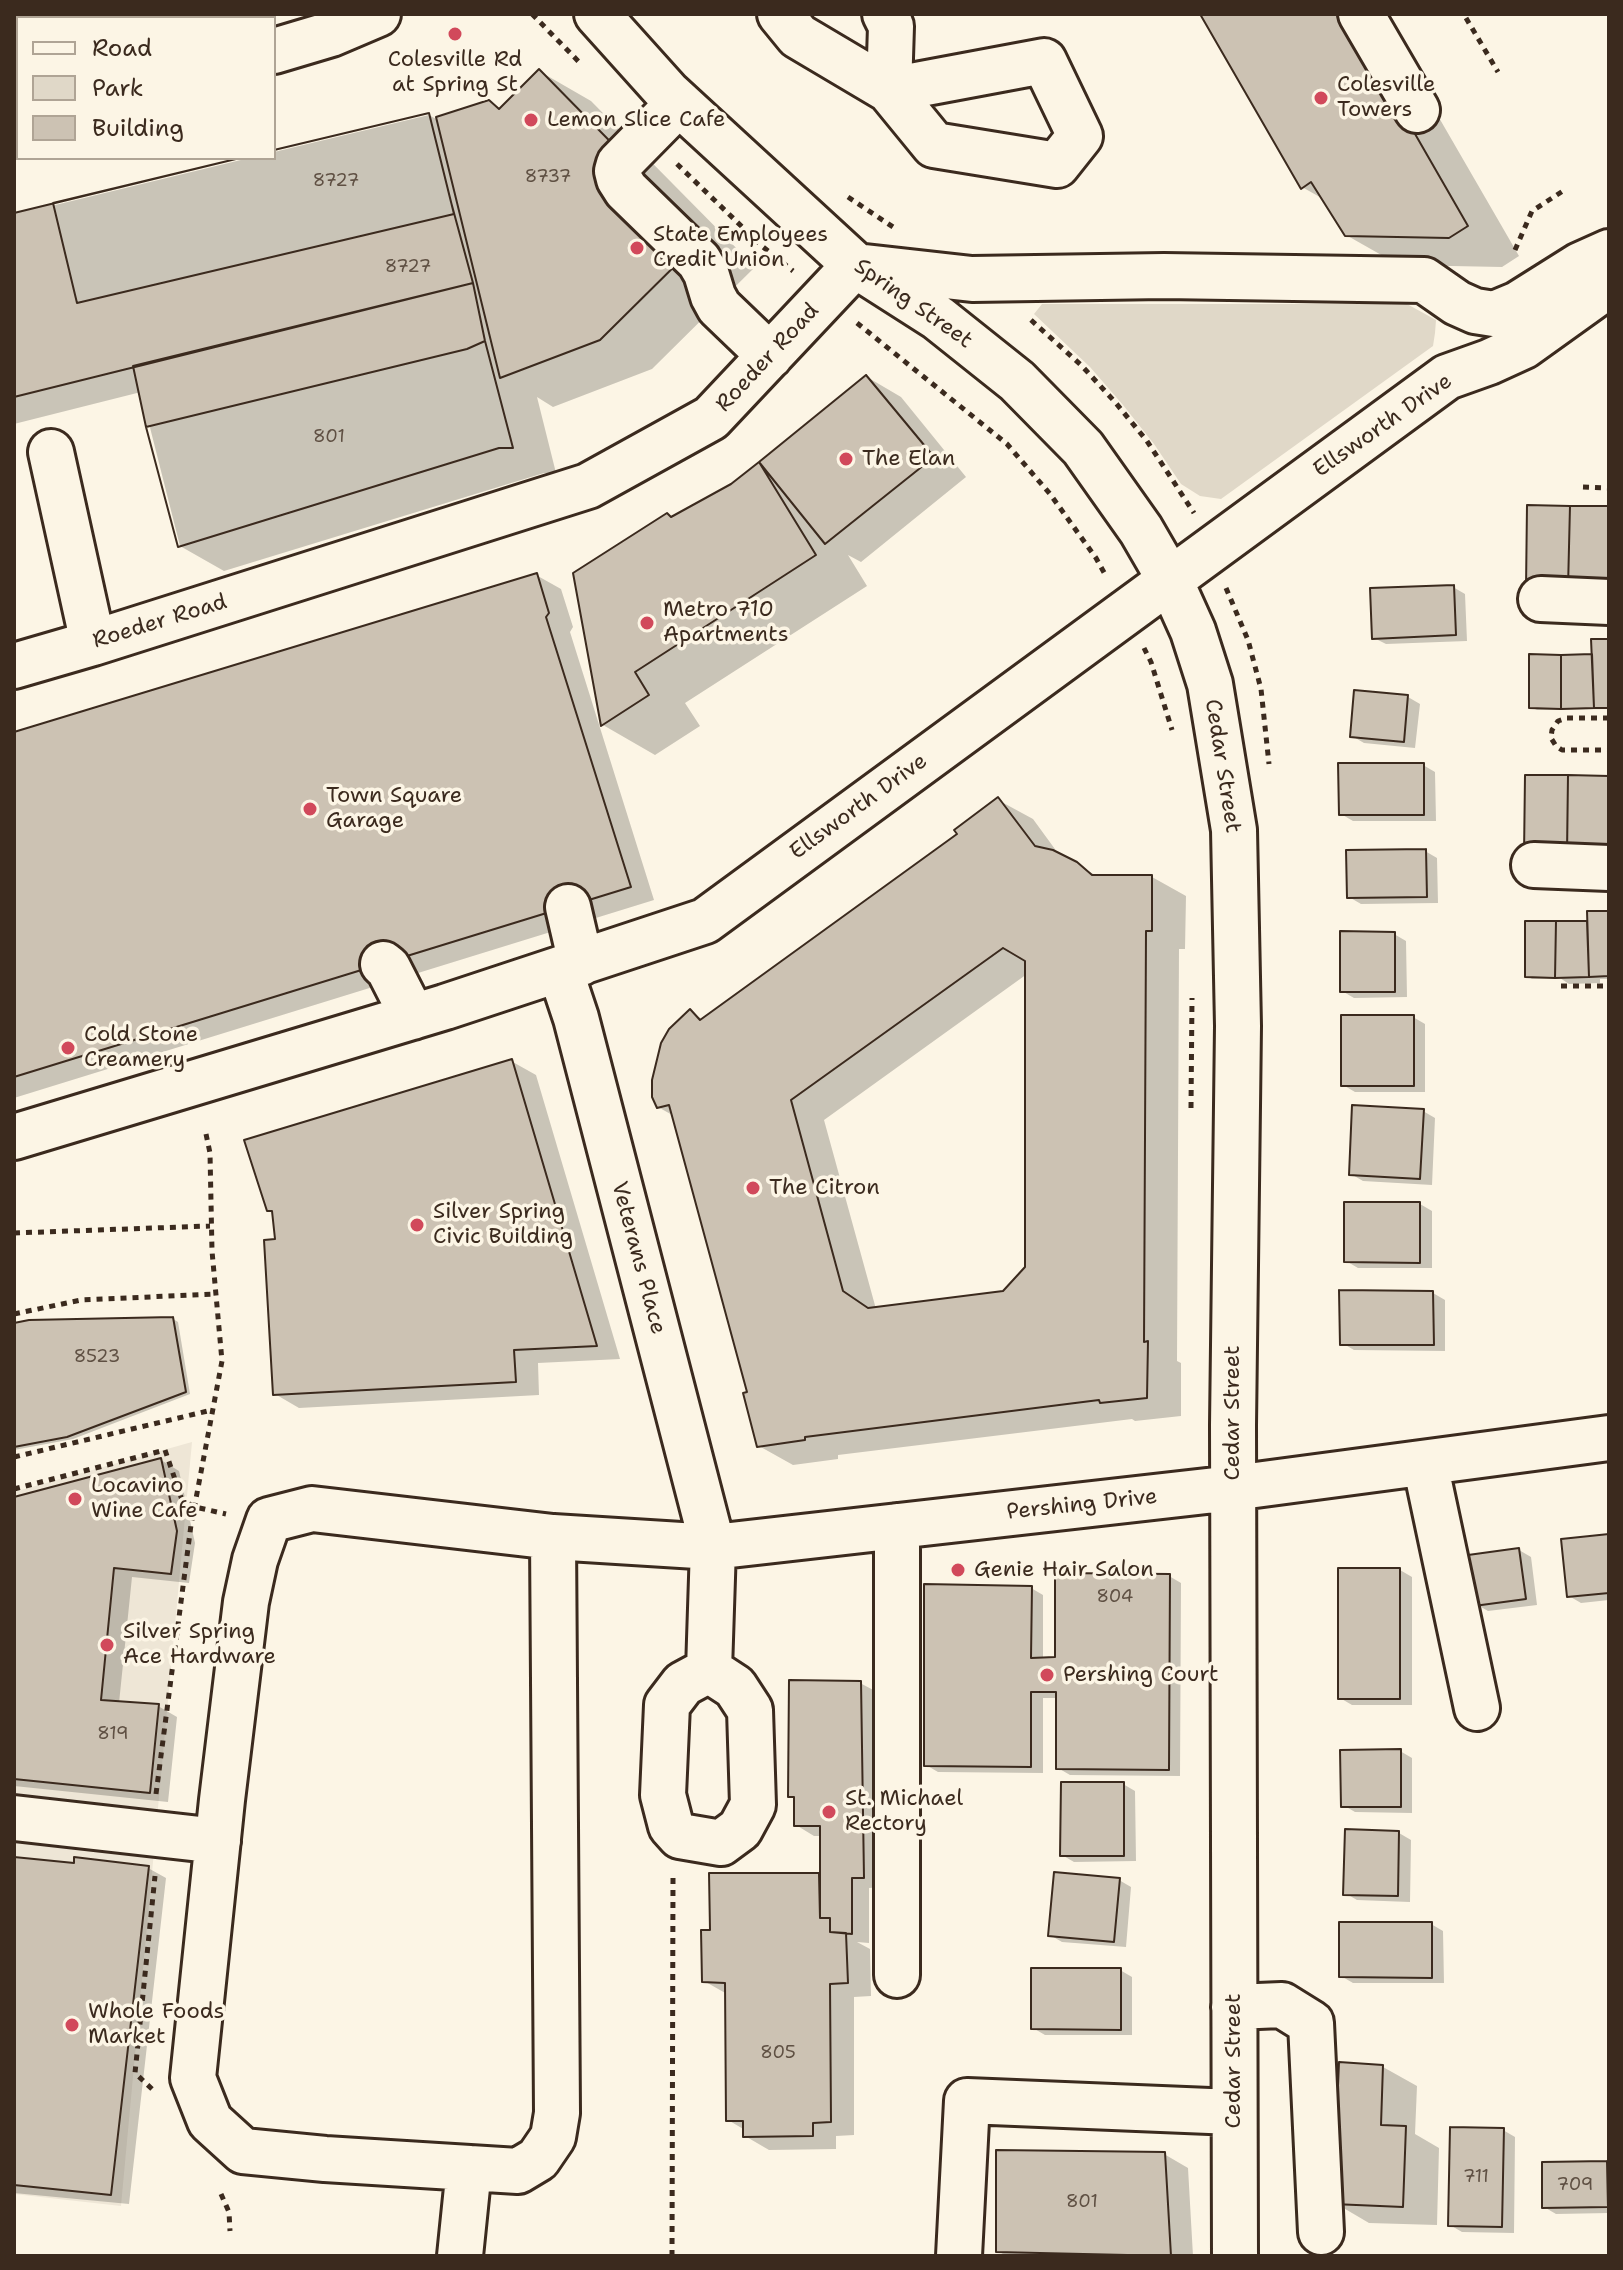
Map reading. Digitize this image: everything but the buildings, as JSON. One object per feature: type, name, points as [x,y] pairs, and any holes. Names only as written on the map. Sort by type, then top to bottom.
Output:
[{"type":"main road","points":[[276,50],[331,34],[378,14]]},
{"type":"main road","name":"Spring Street","points":[[597,14],[679,103],[855,265],[938,318],[1017,381],[1083,448],[1141,530],[1170,580]]},
{"type":"main road","points":[[780,14],[798,36],[889,90],[891,26],[885,14]]},
{"type":"main road","points":[[1361,14],[1417,110]]},
{"type":"main road","points":[[679,103],[619,164],[619,179],[626,190],[699,261],[719,307],[770,356]]},
{"type":"main road","points":[[855,265],[972,279],[1164,276],[1424,280],[1457,303],[1475,311],[1494,314],[1518,304],[1580,265],[1609,252]]},
{"type":"main road","name":"Roeder Road","points":[[14,666],[588,486],[711,418],[855,265]]},
{"type":"main road","name":"Ellsworth Drive","points":[[14,1137],[413,1017],[705,921],[1447,377],[1524,346],[1609,285]]},
{"type":"main road","points":[[51,452],[93,643]]},
{"type":"main road","name":"Cedar Street","points":[[1170,580],[1193,631],[1210,684],[1234,830],[1238,1026],[1233,1488],[1235,2256]]},
{"type":"main road","points":[[1541,599],[1609,602]]},
{"type":"main road","points":[[1534,865],[1609,868]]},
{"type":"main road","name":"Veterans Place","points":[[568,907],[576,1018],[713,1547],[709,1670]]},
{"type":"main road","points":[[383,964],[413,1017]]},
{"type":"main road","name":"Pershing Drive","points":[[218,1841],[246,1602],[255,1560],[269,1520],[312,1509],[553,1537],[713,1547],[1233,1488],[1609,1438]]},
{"type":"main road","points":[[1425,1463],[1477,1708]]},
{"type":"main road","points":[[897,1526],[897,1975]]},
{"type":"main road","points":[[14,1818],[218,1841],[193,2078],[210,2121],[243,2151],[518,2171],[538,2159],[553,2137],[557,2113],[553,1537]]},
{"type":"main road","points":[[709,1670],[735,1687],[750,1710],[753,1805],[740,1829],[721,1843],[680,1836],[671,1826],[663,1795],[667,1705],[683,1684],[709,1670]]},
{"type":"main road","points":[[1234,2007],[1282,2005],[1311,2023],[1321,2232]]},
{"type":"main road","points":[[959,2256],[967,2101],[1234,2112]]},
{"type":"main road","points":[[460,2256],[469,2168]]},
{"type":"path","points":[[1466,18],[1498,72]]},
{"type":"path","points":[[1515,250],[1532,211],[1566,189]]},
{"type":"path","points":[[1026,316],[1082,366],[1147,441],[1189,503],[1211,550]]},
{"type":"path","points":[[887,347],[1007,444],[1060,506],[1096,558],[1151,662],[1174,740]]},
{"type":"path","points":[[1583,487],[1609,488]]},
{"type":"path","points":[[1609,718],[1567,718],[1558,721],[1551,738],[1562,750],[1609,750]]},
{"type":"path","points":[[1561,986],[1609,986]]},
{"type":"path","points":[[1191,1120],[1192,995]]},
{"type":"path","points":[[155,2092],[135,2073],[158,1834],[155,1798],[195,1507],[222,1361],[210,1226],[210,1153],[206,1134]]},
{"type":"path","points":[[14,1233],[210,1226]]},
{"type":"path","points":[[14,1314],[81,1300],[215,1294]]},
{"type":"path","points":[[14,1457],[212,1410]]},
{"type":"path","points":[[14,1489],[165,1450],[182,1500],[195,1507],[233,1516]]},
{"type":"path","points":[[672,2256],[673,1856],[680,1836]]},
{"type":"path","points":[[221,2194],[229,2212],[230,2231]]},
{"type":"shaded area","points":[[192,1442],[121,2206],[14,2194],[14,1492]]},
{"type":"green space","points":[[1042,304],[1407,304],[1436,320],[1433,346],[1221,499],[1200,496],[1181,484],[1123,405],[1090,367],[1034,314]]},
{"type":"place","name":"Colesville Rd at Spring St","points":[[455,34]]},
{"type":"place","name":"Colesville Towers","points":[[1321,98]]},
{"type":"place","name":"Lemon Slice Cafe","points":[[531,120]]},
{"type":"place","name":"State Employees Credit Union","points":[[637,248]]},
{"type":"place","name":"The Elan","points":[[846,459]]},
{"type":"place","name":"Metro 710 Apartments","points":[[647,623]]},
{"type":"place","name":"Town Square Garage","points":[[310,809]]},
{"type":"place","name":"Cold Stone Creamery","points":[[68,1048]]},
{"type":"place","name":"The Citron","points":[[753,1188]]},
{"type":"place","name":"Silver Spring Civic Building","points":[[417,1225]]},
{"type":"place","name":"Locavino Wine Cafe","points":[[75,1499]]},
{"type":"place","name":"Genie Hair Salon","points":[[958,1570]]},
{"type":"place","name":"Silver Spring Ace Hardware","points":[[107,1645]]},
{"type":"place","name":"Pershing Court","points":[[1047,1675]]},
{"type":"place","name":"St. Michael Rectory","points":[[829,1812]]},
{"type":"place","name":"Whole Foods Market","points":[[72,2025]]}]
